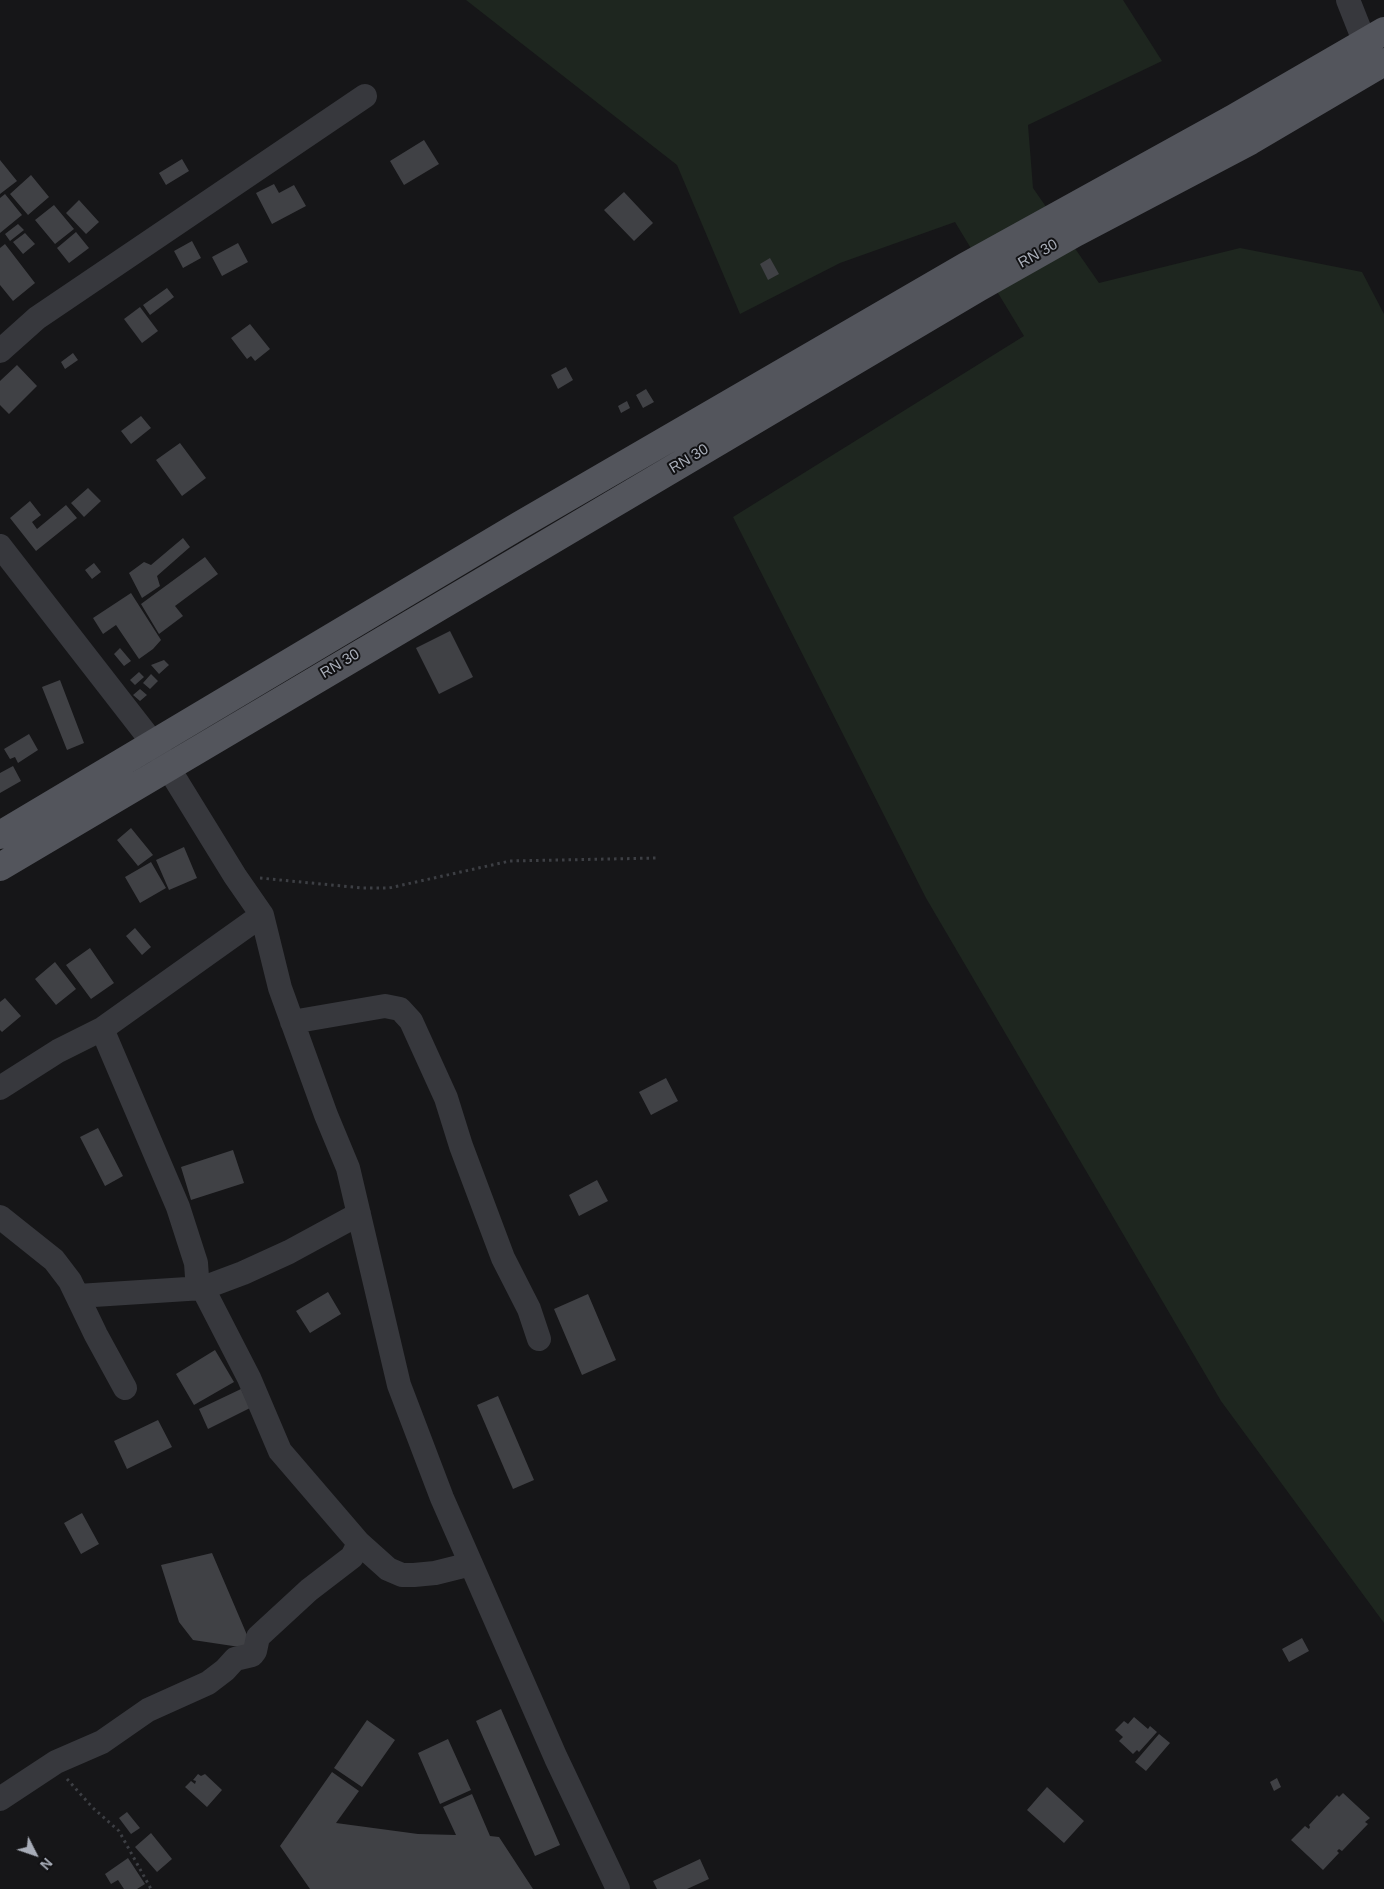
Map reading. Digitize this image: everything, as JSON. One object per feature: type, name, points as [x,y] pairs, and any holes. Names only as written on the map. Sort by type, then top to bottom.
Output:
[{"type":"main road","name":"RN 30","points":[[0,835],[529,520],[1069,223],[1234,118],[1375,37]]},
{"type":"main road","name":"RN 30","points":[[1069,223],[1250,142],[1384,62]]},
{"type":"main road","name":"RN 30","points":[[0,867],[972,277]]},
{"type":"street","points":[[1348,0],[1375,37]]},
{"type":"street","points":[[0,351],[37,318],[365,96]]},
{"type":"street","points":[[0,546],[153,743],[235,876],[262,915],[280,988],[326,1115],[348,1168],[399,1386],[442,1498],[552,1749],[618,1889]]},
{"type":"street","points":[[0,1088],[58,1051],[102,1029],[262,915]]},
{"type":"street","points":[[292,1022],[385,1006],[400,1009],[411,1021],[446,1098],[461,1146],[503,1258],[529,1309],[539,1339]]},
{"type":"street","points":[[102,1029],[178,1207],[196,1263],[197,1277],[248,1378],[280,1451],[358,1543],[388,1569],[402,1575],[435,1573],[471,1564]]},
{"type":"street","points":[[78,1296],[203,1288],[243,1274],[289,1252],[359,1214]]},
{"type":"street","points":[[0,1217],[54,1260],[70,1281],[96,1335],[126,1388]]},
{"type":"street","points":[[0,1799],[56,1762],[102,1742],[148,1710],[208,1683],[225,1670],[235,1659],[252,1655],[256,1651],[258,1637],[308,1590],[352,1557],[358,1543]]},
{"type":"path","points":[[235,876],[364,888],[389,888],[510,861],[658,858]]},
{"type":"path","points":[[56,1762],[92,1808],[119,1831],[151,1889]]},
{"type":"shaded area","points":[[466,0],[1123,0],[1162,61],[1028,125],[1033,188],[1099,283],[1240,248],[1362,272],[1384,314],[1384,1623],[1221,1401],[926,898],[733,517],[1024,336],[955,222],[840,263],[740,314],[677,165]]},
{"type":"building","points":[[424,140],[439,164],[404,185],[390,161]]},
{"type":"building","points":[[182,159],[189,171],[166,185],[159,173]]},
{"type":"building","points":[[0,160],[17,181],[0,194]]},
{"type":"building","points":[[31,175],[49,197],[28,215],[10,194]]},
{"type":"building","points":[[274,184],[279,193],[294,185],[306,206],[272,224],[256,193]]},
{"type":"building","points":[[624,192],[653,223],[634,241],[604,210]]},
{"type":"building","points":[[5,194],[22,215],[0,233],[0,198]]},
{"type":"building","points":[[79,200],[99,222],[86,234],[66,213]]},
{"type":"building","points":[[54,205],[74,229],[55,244],[35,220]]},
{"type":"building","points":[[18,224],[24,230],[10,241],[5,234]]},
{"type":"building","points":[[76,232],[89,248],[69,263],[57,248]]},
{"type":"building","points":[[25,233],[35,244],[23,254],[13,242]]},
{"type":"building","points":[[192,241],[201,258],[183,268],[174,251]]},
{"type":"building","points":[[238,243],[248,262],[222,276],[212,257]]},
{"type":"building","points":[[5,244],[35,283],[13,301],[0,285],[0,248]]},
{"type":"building","points":[[770,258],[779,274],[768,280],[760,264]]},
{"type":"building","points":[[167,288],[174,297],[150,315],[143,305]]},
{"type":"building","points":[[140,307],[158,331],[142,343],[124,319]]},
{"type":"building","points":[[250,324],[270,349],[255,361],[251,356],[247,359],[231,338]]},
{"type":"building","points":[[73,353],[78,360],[65,369],[61,362]]},
{"type":"building","points":[[17,365],[37,386],[9,414],[0,405],[0,381]]},
{"type":"building","points":[[566,367],[573,380],[558,389],[551,375]]},
{"type":"building","points":[[646,389],[654,402],[643,408],[636,395]]},
{"type":"building","points":[[627,401],[630,408],[621,413],[618,406]]},
{"type":"building","points":[[141,416],[151,428],[131,444],[121,431]]},
{"type":"building","points":[[180,443],[206,478],[182,496],[156,460]]},
{"type":"building","points":[[88,488],[101,501],[84,517],[71,503]]},
{"type":"building","points":[[30,501],[41,515],[32,522],[37,529],[66,505],[77,518],[36,551],[10,518]]},
{"type":"building","points":[[183,538],[190,547],[157,576],[160,586],[142,598],[129,573],[144,562],[151,565]]},
{"type":"building","points":[[205,557],[218,574],[175,606],[183,616],[159,634],[141,604]]},
{"type":"building","points":[[94,563],[101,572],[92,579],[85,570]]},
{"type":"building","points":[[131,593],[161,640],[153,649],[139,659],[116,625],[103,634],[93,618]]},
{"type":"building","points":[[450,631],[473,677],[439,694],[416,648]]},
{"type":"building","points":[[120,648],[131,661],[124,666],[114,654]]},
{"type":"building","points":[[164,660],[169,665],[159,674],[151,665]]},
{"type":"building","points":[[139,672],[144,677],[135,685],[130,680]]},
{"type":"building","points":[[151,674],[158,681],[150,689],[143,683]]},
{"type":"building","points":[[60,680],[84,743],[67,750],[42,687]]},
{"type":"building","points":[[140,689],[147,695],[140,701],[133,695]]},
{"type":"building","points":[[29,734],[38,750],[18,763],[15,757],[10,759],[4,749]]},
{"type":"building","points":[[13,766],[21,781],[0,793],[0,773]]},
{"type":"building","points":[[131,828],[153,855],[138,866],[117,840]]},
{"type":"building","points":[[184,847],[197,878],[169,890],[156,860]]},
{"type":"building","points":[[151,862],[166,888],[140,903],[125,877]]},
{"type":"building","points":[[135,928],[151,947],[142,955],[126,936]]},
{"type":"building","points":[[90,948],[114,983],[91,999],[66,965]]},
{"type":"building","points":[[55,962],[76,989],[56,1005],[35,979]]},
{"type":"building","points":[[5,998],[21,1016],[2,1032],[0,1030],[0,1002]]},
{"type":"building","points":[[666,1078],[678,1101],[651,1115],[639,1092]]},
{"type":"building","points":[[98,1128],[123,1176],[105,1186],[80,1137]]},
{"type":"building","points":[[233,1150],[244,1183],[191,1200],[181,1167]]},
{"type":"building","points":[[597,1180],[608,1201],[579,1216],[569,1195]]},
{"type":"building","points":[[328,1292],[341,1314],[310,1333],[296,1311]]},
{"type":"building","points":[[588,1294],[616,1360],[582,1375],[554,1309]]},
{"type":"building","points":[[215,1350],[234,1382],[194,1405],[176,1374]]},
{"type":"building","points":[[241,1389],[250,1408],[208,1429],[199,1409]]},
{"type":"building","points":[[498,1396],[534,1480],[513,1489],[477,1405]]},
{"type":"building","points":[[158,1420],[172,1447],[127,1469],[114,1441]]},
{"type":"building","points":[[82,1513],[99,1544],[81,1554],[64,1523]]},
{"type":"building","points":[[212,1553],[253,1649],[193,1640],[179,1622],[161,1565]]},
{"type":"building","points":[[1302,1638],[1309,1651],[1289,1662],[1282,1649]]},
{"type":"building","points":[[501,1709],[560,1845],[535,1856],[476,1721]]},
{"type":"building","points":[[1134,1717],[1148,1729],[1150,1726],[1157,1732],[1139,1752],[1137,1750],[1133,1754],[1119,1741],[1123,1737],[1115,1730],[1124,1721],[1128,1724]]},
{"type":"building","points":[[367,1720],[395,1740],[362,1787],[334,1768]]},
{"type":"building","points":[[1159,1734],[1170,1743],[1146,1771],[1135,1762]]},
{"type":"building","points":[[448,1739],[471,1790],[440,1804],[418,1753]]},
{"type":"building","points":[[332,1772],[359,1791],[336,1823],[418,1834],[456,1835],[443,1807],[472,1794],[490,1836],[499,1837],[533,1889],[310,1889],[280,1846]]},
{"type":"building","points":[[198,1774],[201,1776],[205,1774],[222,1790],[207,1807],[185,1787],[191,1781],[195,1784],[196,1781],[193,1780]]},
{"type":"building","points":[[1277,1778],[1281,1787],[1274,1791],[1270,1782]]},
{"type":"building","points":[[1047,1787],[1084,1821],[1064,1843],[1027,1810]]},
{"type":"building","points":[[1343,1793],[1370,1818],[1365,1822],[1368,1824],[1342,1851],[1339,1849],[1337,1851],[1339,1853],[1323,1870],[1291,1840],[1305,1826],[1309,1829],[1309,1825],[1337,1795],[1339,1797]]},
{"type":"building","points":[[127,1812],[140,1828],[131,1834],[119,1818]]},
{"type":"building","points":[[151,1833],[172,1859],[157,1872],[135,1847]]},
{"type":"building","points":[[128,1858],[145,1884],[137,1889],[124,1889],[118,1880],[111,1884],[105,1874]]},
{"type":"building","points":[[700,1859],[709,1879],[687,1889],[657,1889],[653,1881]]}]
